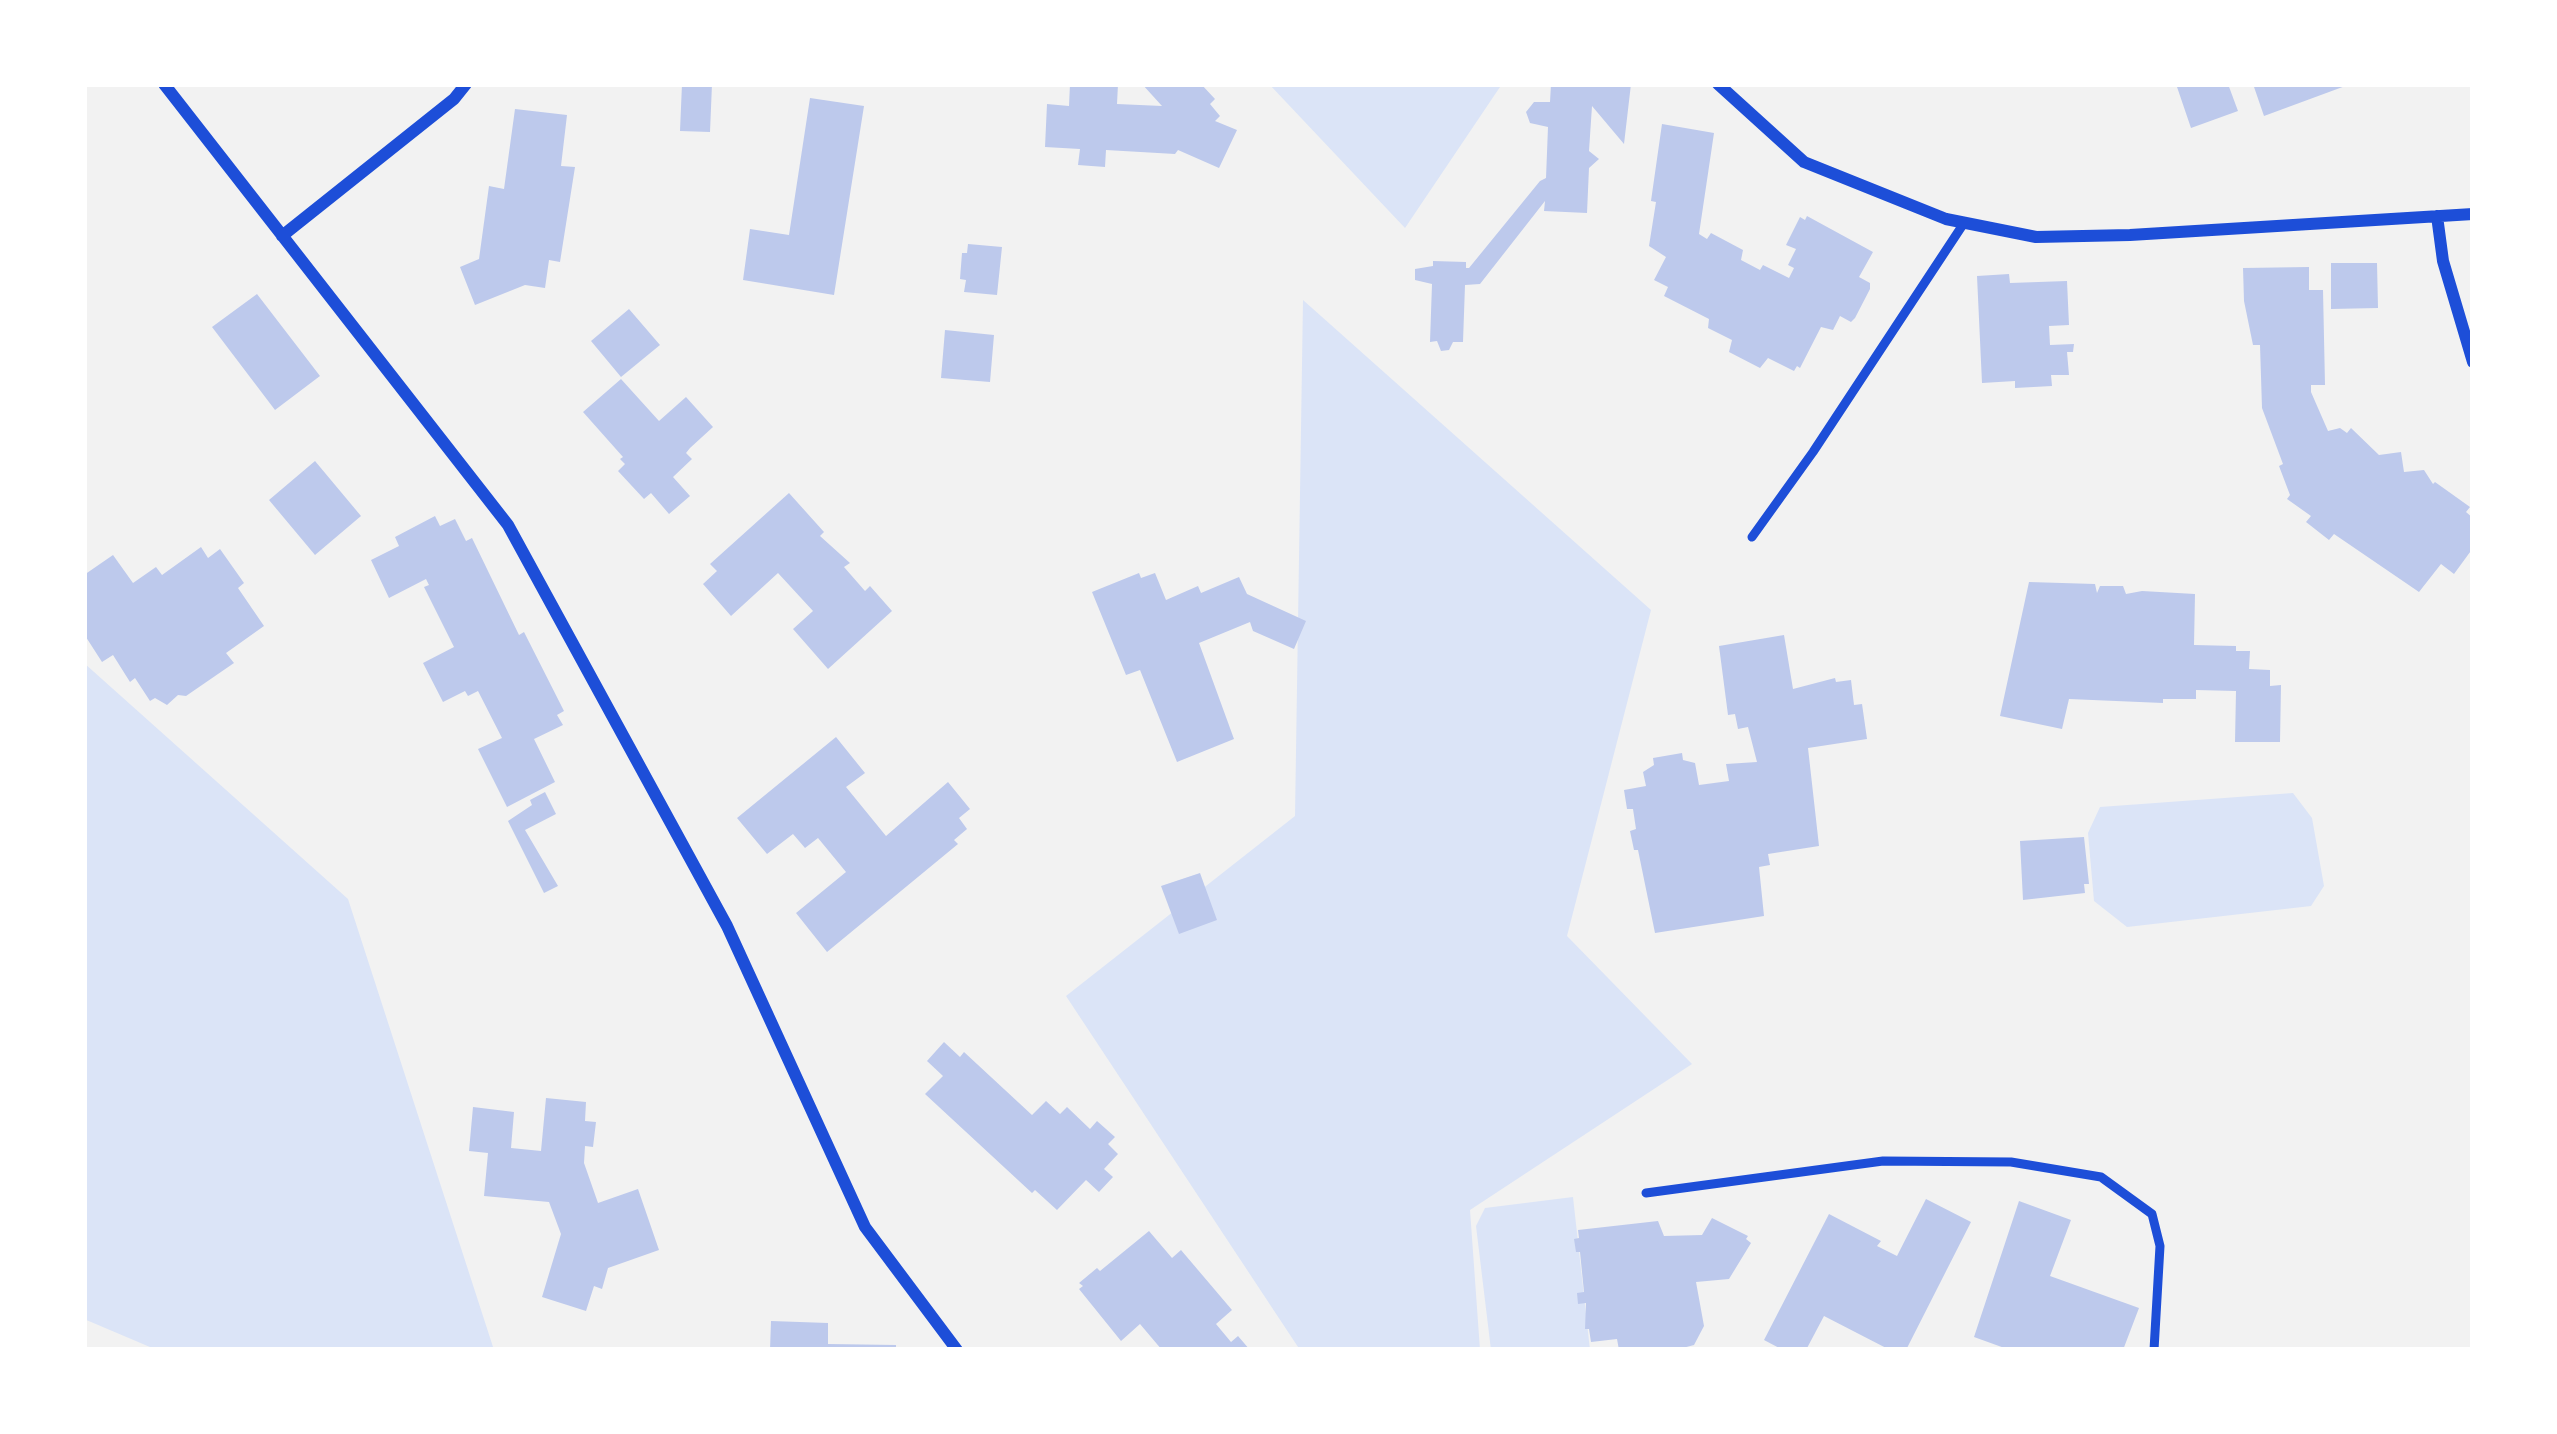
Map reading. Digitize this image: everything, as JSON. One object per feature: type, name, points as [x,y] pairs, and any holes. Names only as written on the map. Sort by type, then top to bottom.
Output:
[{"type":"street","points":[[164,84],[508,525],[727,926],[865,1227],[957,1350]]},
{"type":"street","points":[[282,236],[454,99],[466,84]]},
{"type":"street","points":[[1718,84],[1804,162],[1875,194],[1964,223],[2036,237],[2473,214]]},
{"type":"street","points":[[2438,216],[2444,261],[2473,362]]},
{"type":"lane","points":[[1752,537],[1964,223]]},
{"type":"lane","points":[[1646,1193],[1883,1160],[2012,1162],[2101,1178],[2152,1214],[2160,1246],[2154,1350]]},
{"type":"shaded area","points":[[1269,84],[1502,84],[1405,228]]},
{"type":"shaded area","points":[[1303,300],[1651,610],[1567,936],[1692,1064],[1470,1210],[1480,1350],[1300,1350],[1066,996],[1295,816]]},
{"type":"shaded area","points":[[84,663],[348,899],[494,1350],[157,1350],[84,1319]]},
{"type":"shaded area","points":[[2293,793],[2312,818],[2324,886],[2311,906],[2127,927],[2094,901],[2088,833],[2100,807]]},
{"type":"shaded area","points":[[1573,1197],[1590,1350],[1491,1350],[1476,1226],[1485,1208]]},
{"type":"building","points":[[682,84],[712,84],[710,132],[680,131]]},
{"type":"building","points":[[1070,84],[1118,84],[1117,104],[1162,106],[1142,84],[1201,84],[1215,99],[1210,104],[1220,116],[1215,121],[1237,130],[1219,168],[1178,150],[1175,154],[1106,150],[1105,167],[1078,165],[1080,149],[1045,147],[1047,104],[1069,106]]},
{"type":"building","points":[[1551,84],[1631,84],[1624,144],[1592,106],[1589,151],[1599,159],[1589,168],[1587,213],[1544,211],[1545,201],[1480,284],[1465,285],[1463,342],[1453,342],[1449,350],[1441,351],[1437,341],[1430,342],[1432,284],[1415,280],[1415,269],[1433,266],[1433,261],[1466,262],[1469,268],[1546,178],[1548,127],[1530,123],[1526,112],[1534,102],[1550,102]]},
{"type":"building","points":[[2176,84],[2228,84],[2238,111],[2191,128]]},
{"type":"building","points":[[2253,84],[2348,84],[2348,85],[2264,116]]},
{"type":"building","points":[[810,98],[864,106],[834,295],[743,280],[750,229],[789,235]]},
{"type":"building","points":[[515,109],[567,115],[561,166],[575,167],[560,262],[549,260],[545,288],[525,285],[475,305],[460,267],[479,259],[489,186],[504,189]]},
{"type":"building","points":[[1662,124],[1714,133],[1699,234],[1707,239],[1711,233],[1743,250],[1741,260],[1789,278],[1794,268],[1788,265],[1796,249],[1786,245],[1800,217],[1805,220],[1807,216],[1873,252],[1859,277],[1870,283],[1870,289],[1855,318],[1851,322],[1840,316],[1833,330],[1821,327],[1800,368],[1794,371],[1768,358],[1760,368],[1729,352],[1732,340],[1708,328],[1709,319],[1664,296],[1668,287],[1654,280],[1666,257],[1649,246]]},
{"type":"building","points":[[968,244],[1002,247],[997,295],[964,292],[962,253],[967,253]]},
{"type":"building","points":[[2331,263],[2377,263],[2378,308],[2331,309]]},
{"type":"building","points":[[2309,267],[2309,290],[2323,290],[2325,385],[2311,385],[2311,392],[2328,431],[2340,428],[2347,433],[2351,428],[2379,455],[2401,452],[2404,472],[2424,470],[2433,484],[2470,507],[2466,512],[2473,518],[2473,548],[2454,574],[2441,564],[2419,592],[2334,534],[2329,540],[2306,522],[2311,516],[2287,499],[2290,495],[2279,466],[2283,464],[2262,408],[2260,345],[2253,345],[2243,268]]},
{"type":"building","points":[[2009,274],[2010,283],[2067,281],[2069,325],[2049,326],[2050,345],[2074,344],[2073,352],[2067,352],[2069,375],[2051,375],[2052,386],[1982,383],[1977,276]]},
{"type":"building","points":[[257,294],[320,376],[275,410],[212,327]]},
{"type":"building","points":[[629,309],[660,345],[621,377],[591,341]]},
{"type":"building","points":[[945,330],[994,335],[990,382],[941,378]]},
{"type":"building","points":[[621,379],[659,421],[686,397],[713,427],[686,453],[692,459],[673,477],[690,496],[669,514],[651,493],[644,499],[618,471],[625,464],[623,457],[583,412]]},
{"type":"building","points":[[315,461],[361,516],[315,555],[269,500]]},
{"type":"building","points":[[789,493],[824,532],[820,536],[850,563],[844,567],[892,611],[828,669],[793,629],[813,611],[778,573],[731,616],[703,584],[717,571],[710,564]]},
{"type":"building","points":[[435,516],[440,526],[455,519],[466,541],[472,538],[519,635],[524,632],[564,711],[557,715],[563,725],[534,739],[555,782],[507,807],[478,749],[502,738],[478,691],[468,696],[465,691],[443,702],[423,663],[454,647],[424,587],[429,585],[426,579],[389,598],[371,560],[399,546],[395,537]]},
{"type":"building","points":[[201,547],[208,558],[220,549],[244,583],[238,588],[264,626],[226,653],[234,663],[186,696],[178,695],[167,705],[155,698],[150,701],[135,678],[130,682],[113,655],[102,662],[84,634],[84,575],[113,555],[133,583],[156,567],[162,575]]},
{"type":"building","points":[[1139,573],[1141,578],[1155,573],[1166,600],[1198,586],[1201,593],[1239,577],[1247,594],[1306,621],[1294,649],[1253,631],[1250,622],[1199,643],[1234,739],[1177,762],[1140,670],[1126,675],[1092,592]]},
{"type":"building","points":[[2029,582],[2095,584],[2097,593],[2100,586],[2123,586],[2126,594],[2195,594],[2194,645],[2250,651],[2249,669],[2270,670],[2270,686],[2281,685],[2280,742],[2235,742],[2236,691],[2196,690],[2196,699],[2163,699],[2163,703],[2069,699],[2062,729],[2000,716]]},
{"type":"building","points":[[1784,635],[1793,689],[1835,678],[1836,682],[1851,680],[1854,705],[1862,704],[1867,739],[1808,748],[1819,846],[1768,854],[1770,865],[1759,867],[1764,916],[1655,933],[1630,831],[1636,829],[1633,809],[1627,809],[1624,790],[1646,786],[1643,772],[1654,765],[1653,758],[1682,753],[1683,760],[1695,763],[1699,785],[1729,781],[1726,764],[1757,762],[1748,727],[1738,729],[1735,714],[1728,715],[1719,646]]},
{"type":"building","points":[[836,737],[865,773],[846,787],[886,836],[948,782],[970,809],[959,818],[967,829],[954,840],[958,844],[827,952],[796,913],[846,872],[818,838],[805,848],[793,834],[767,854],[737,818]]},
{"type":"building","points":[[545,792],[556,814],[525,830],[558,886],[544,893],[508,821]]},
{"type":"building","points":[[2084,837],[2089,884],[2084,884],[2085,893],[2023,900],[2020,841]]},
{"type":"building","points":[[1200,873],[1217,920],[1179,934],[1161,886]]},
{"type":"building","points":[[944,1042],[960,1057],[964,1052],[1032,1115],[1046,1101],[1060,1114],[1067,1107],[1090,1129],[1097,1121],[1115,1137],[1108,1144],[1118,1154],[1104,1169],[1113,1177],[1099,1192],[1086,1180],[1057,1210],[1035,1190],[1032,1193],[925,1094],[943,1076],[927,1061]]},
{"type":"building","points":[[546,1098],[586,1102],[585,1121],[596,1122],[593,1147],[585,1146],[584,1163],[598,1203],[638,1189],[659,1250],[608,1268],[602,1289],[594,1286],[586,1311],[542,1297],[561,1234],[549,1202],[484,1196],[488,1153],[469,1151],[473,1107],[514,1112],[511,1148],[541,1151]]},
{"type":"building","points":[[1926,1199],[1971,1222],[1906,1350],[1890,1350],[1824,1316],[1806,1350],[1783,1350],[1764,1340],[1829,1214],[1881,1241],[1877,1246],[1897,1256]]},
{"type":"building","points":[[2019,1201],[2071,1220],[2050,1276],[2139,1308],[2123,1350],[2010,1350],[1974,1337]]},
{"type":"building","points":[[1712,1218],[1748,1236],[1751,1243],[1729,1279],[1696,1282],[1704,1326],[1694,1345],[1675,1350],[1619,1350],[1617,1339],[1591,1342],[1589,1329],[1585,1329],[1586,1303],[1578,1304],[1577,1293],[1584,1292],[1574,1239],[1579,1238],[1578,1230],[1658,1221],[1664,1236],[1702,1235]]},
{"type":"building","points":[[1149,1231],[1172,1258],[1181,1250],[1232,1310],[1216,1324],[1231,1342],[1238,1336],[1250,1350],[1162,1350],[1140,1324],[1121,1341],[1079,1283]]},
{"type":"building","points":[[771,1321],[828,1323],[828,1344],[896,1345],[896,1350],[770,1350]]}]
